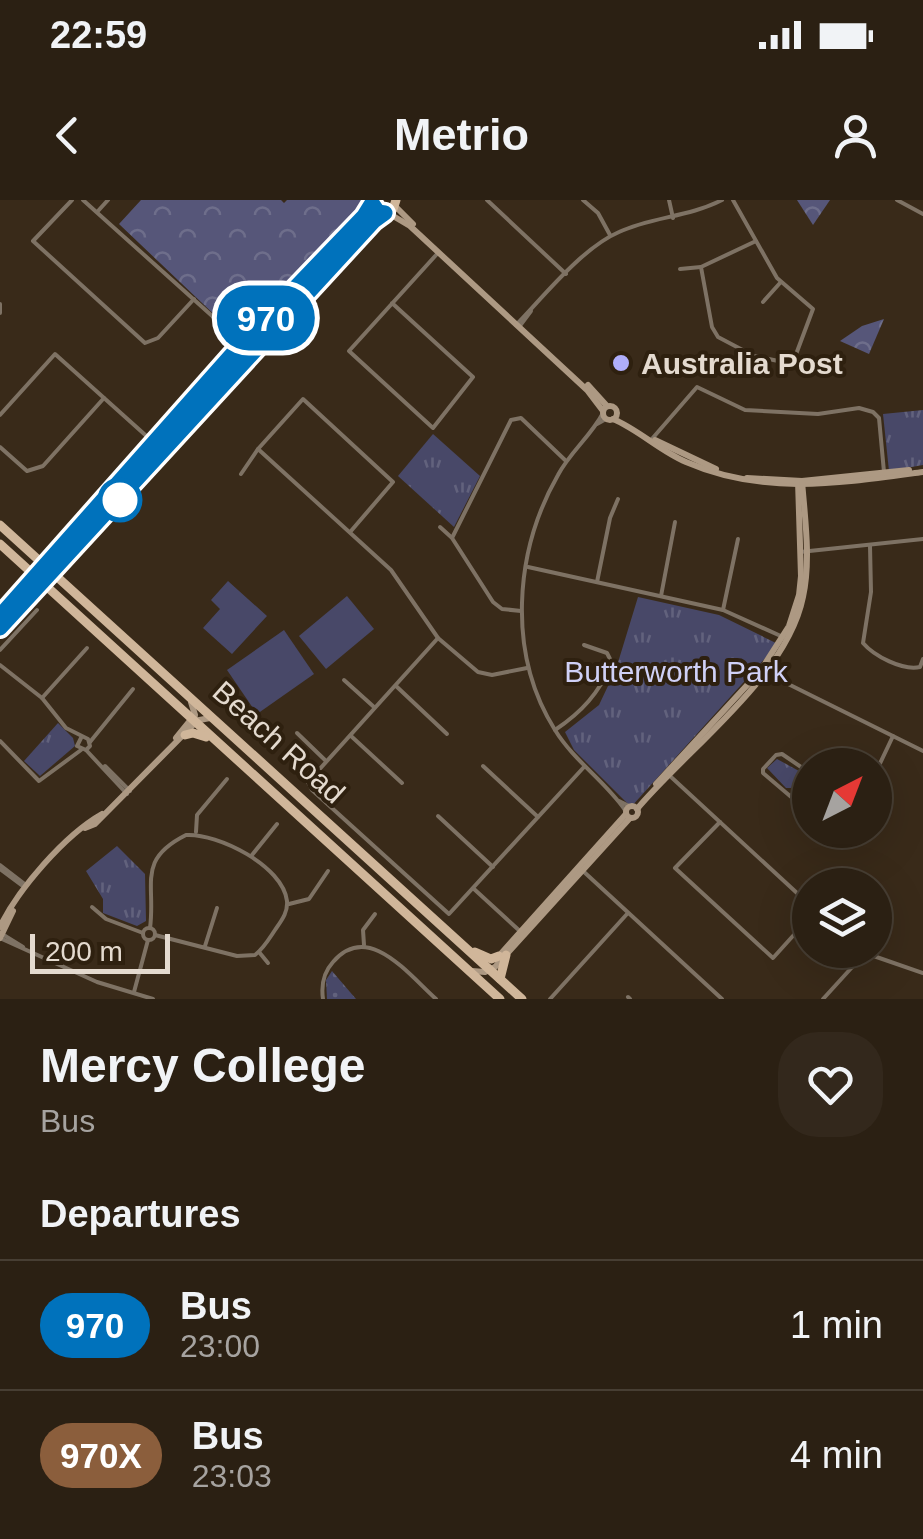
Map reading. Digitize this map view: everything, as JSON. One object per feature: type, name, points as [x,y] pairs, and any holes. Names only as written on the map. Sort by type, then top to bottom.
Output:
[{"type":"main road","points":[[52,573],[54,556],[242,343],[364,216],[372,202],[378,212],[393,206]]},
{"type":"main road","points":[[0,614],[52,573],[374,221],[393,206]]},
{"type":"main road","points":[[1,526],[39,554],[54,556]]},
{"type":"main road","name":"Beach Road","points":[[1,526],[522,999]]},
{"type":"main road","name":"Beach Road","points":[[0,544],[502,999]]},
{"type":"main road","points":[[0,614],[21,586],[24,566]]},
{"type":"main road","points":[[0,628],[31,595],[39,580]]},
{"type":"main road","points":[[31,595],[46,594],[80,616]]},
{"type":"main road","points":[[185,734],[200,734],[229,754]]},
{"type":"main road","points":[[356,868],[366,864],[365,855]]},
{"type":"main road","points":[[464,946],[491,959],[502,956],[500,979]]},
{"type":"street","points":[[72,200],[33,242],[145,343],[158,338],[194,299]]},
{"type":"street","points":[[83,200],[254,354]]},
{"type":"street","points":[[96,213],[108,200]]},
{"type":"street","points":[[487,200],[566,274]]},
{"type":"street","points":[[583,200],[598,213],[610,236]]},
{"type":"street","points":[[669,200],[673,218]]},
{"type":"street","points":[[519,325],[595,245],[621,230],[673,218],[722,200]]},
{"type":"street","points":[[700,267],[712,327],[718,337],[754,356],[783,363],[795,358],[814,314],[811,305],[782,282],[734,200]]},
{"type":"street","points":[[897,200],[923,214]]},
{"type":"street","points":[[393,206],[405,222],[519,325],[608,414],[650,440],[722,472],[764,480],[800,483],[923,470]]},
{"type":"street","points":[[680,269],[700,267],[756,241]]},
{"type":"street","points":[[392,303],[473,377],[433,428],[349,351],[392,303],[439,251]]},
{"type":"street","points":[[764,302],[782,282]]},
{"type":"street","points":[[0,304],[0,313]]},
{"type":"street","points":[[0,415],[56,354],[164,452]]},
{"type":"street","points":[[650,440],[697,387],[745,410],[818,414],[860,408],[879,418],[884,474]]},
{"type":"street","points":[[0,447],[27,471],[43,466],[104,398]]},
{"type":"street","points":[[241,474],[303,399],[393,482],[350,532]]},
{"type":"street","points":[[608,414],[566,461],[542,510],[527,567],[521,611],[527,668],[539,704],[584,768],[630,810]]},
{"type":"street","points":[[452,538],[511,420],[521,418],[566,461]]},
{"type":"street","points":[[258,449],[391,570],[438,638],[478,672],[492,675],[527,668]]},
{"type":"street","points":[[502,999],[488,981],[490,970],[630,810],[763,671],[785,638],[799,596],[804,552],[800,483]]},
{"type":"street","points":[[597,582],[610,518],[618,499]]},
{"type":"street","points":[[661,596],[675,522]]},
{"type":"street","points":[[440,527],[452,538],[493,602],[502,609],[521,611]]},
{"type":"street","points":[[723,610],[738,539]]},
{"type":"street","points":[[804,552],[923,539]]},
{"type":"street","points":[[870,546],[872,592],[863,643],[872,652],[909,668],[920,667],[923,659]]},
{"type":"street","points":[[527,567],[723,610],[785,638]]},
{"type":"street","points":[[0,650],[37,610]]},
{"type":"street","points":[[438,638],[308,782],[312,790],[449,914],[584,768]]},
{"type":"street","points":[[555,731],[594,698],[612,663],[607,653],[584,645]]},
{"type":"street","points":[[42,698],[87,648]]},
{"type":"street","points":[[0,664],[42,698],[128,793]]},
{"type":"street","points":[[164,671],[193,706],[193,721],[174,744]]},
{"type":"street","points":[[763,671],[923,751]]},
{"type":"street","points":[[344,680],[375,708]]},
{"type":"street","points":[[395,686],[448,734]]},
{"type":"street","points":[[0,741],[39,781],[94,734],[133,689]]},
{"type":"street","points":[[153,999],[97,982],[0,934],[25,886],[60,849],[128,793],[193,721],[209,718],[220,722]]},
{"type":"street","points":[[297,733],[327,761]]},
{"type":"street","points":[[350,736],[402,783]]},
{"type":"street","points":[[887,748],[893,736]]},
{"type":"street","points":[[782,754],[804,769],[805,775],[791,796],[763,773],[776,755],[782,754]]},
{"type":"street","points":[[482,766],[538,818]]},
{"type":"street","points":[[668,774],[792,888]]},
{"type":"street","points":[[196,834],[196,815],[228,779]]},
{"type":"street","points":[[438,816],[494,867]]},
{"type":"street","points":[[720,822],[675,868],[773,958],[792,937]]},
{"type":"street","points":[[252,856],[277,824]]},
{"type":"street","points":[[196,834],[252,856],[283,887],[288,904],[286,915],[259,952],[237,956],[155,935],[150,928],[154,904],[150,869],[176,840],[196,834]]},
{"type":"street","points":[[0,867],[25,886]]},
{"type":"street","points":[[581,870],[722,999]]},
{"type":"street","points":[[288,904],[309,899],[328,871]]},
{"type":"street","points":[[474,888],[522,933]]},
{"type":"street","points":[[92,907],[106,919],[143,932],[148,940]]},
{"type":"street","points":[[205,946],[217,908]]},
{"type":"street","points":[[550,999],[628,913]]},
{"type":"street","points":[[364,945],[363,930],[375,914]]},
{"type":"street","points":[[143,932],[150,928]]},
{"type":"street","points":[[134,992],[148,940],[155,935]]},
{"type":"street","points":[[323,999],[321,987],[334,960],[352,946],[364,945],[386,954],[436,999]]},
{"type":"street","points":[[259,952],[268,963]]},
{"type":"street","points":[[828,998],[865,953],[923,973]]},
{"type":"street","points":[[466,968],[490,970]]},
{"type":"green space","points":[[141,200],[366,200],[242,341],[119,224]]},
{"type":"green space","points":[[797,200],[830,200],[813,225]]},
{"type":"green space","points":[[884,319],[869,354],[840,341],[862,326]]},
{"type":"green space","points":[[923,410],[923,465],[889,471],[883,414]]},
{"type":"green space","points":[[433,434],[480,476],[454,527],[398,476]]},
{"type":"green space","points":[[228,581],[267,616],[232,654],[203,628],[220,609],[211,600]]},
{"type":"green space","points":[[347,596],[374,629],[326,669],[299,636]]},
{"type":"green space","name":"Butterworth Park","points":[[638,597],[719,615],[778,644],[631,807],[574,750],[565,732],[599,705],[616,669]]},
{"type":"green space","points":[[284,630],[314,674],[257,714],[227,670]]},
{"type":"green space","points":[[58,723],[73,738],[75,746],[40,776],[24,761]]},
{"type":"green space","points":[[777,759],[792,767],[792,788],[786,788],[767,768]]},
{"type":"green space","points":[[117,846],[145,874],[146,921],[137,926],[103,913],[103,899],[86,871]]},
{"type":"green space","points":[[332,971],[356,999],[327,999],[326,980]]},
{"type":"bus line","name":"970","points":[[0,616],[372,203],[378,212],[385,213],[0,628]]},
{"type":"place","name":"Australia Post","points":[[621,363]]}]
